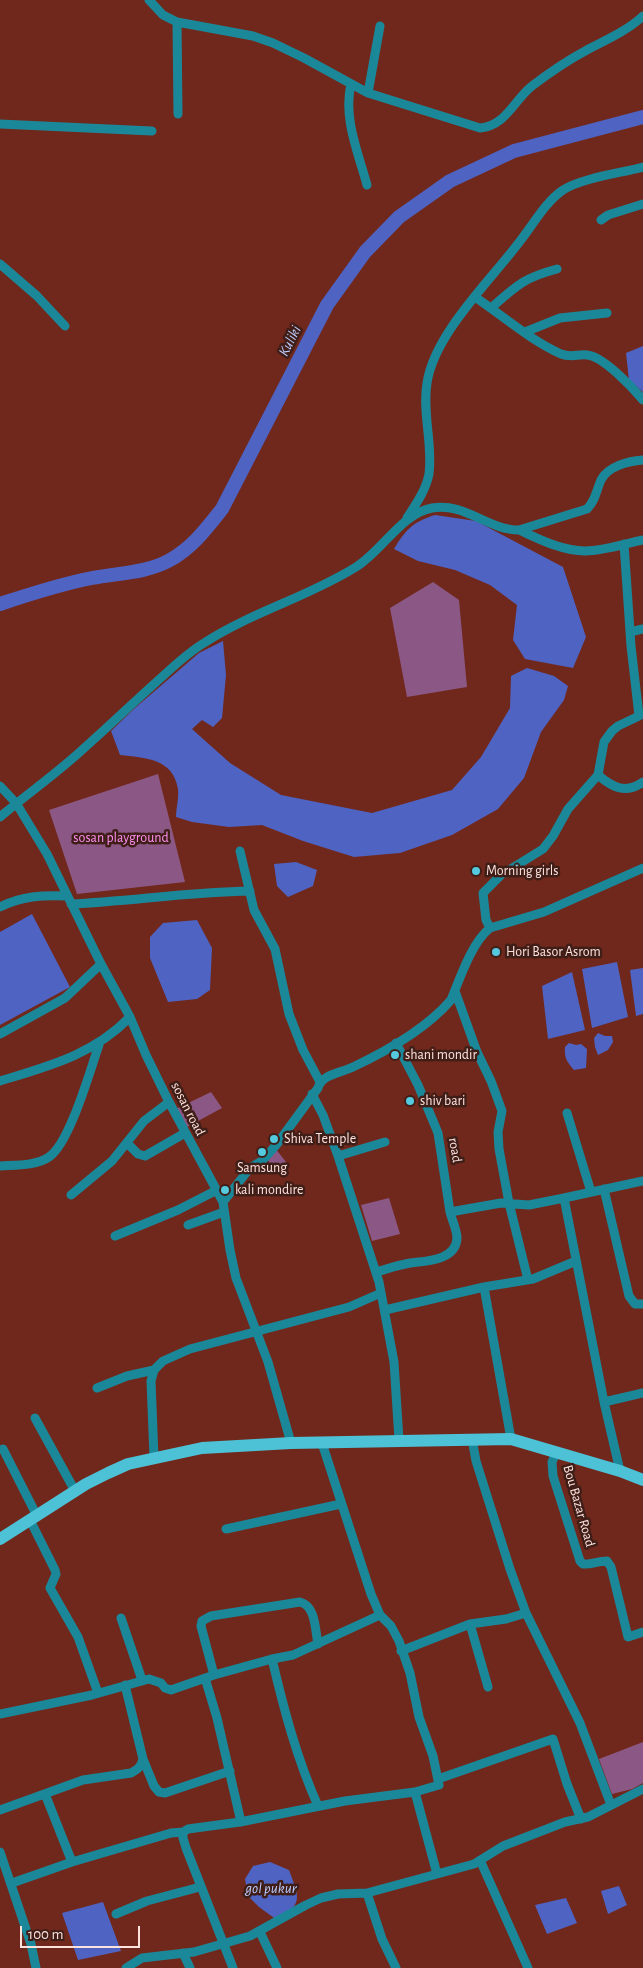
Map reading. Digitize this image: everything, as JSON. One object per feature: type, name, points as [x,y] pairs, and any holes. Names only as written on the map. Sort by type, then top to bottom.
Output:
[{"type":"main road","points":[[0,1539],[108,1472],[128,1464],[202,1448],[291,1443],[322,1444],[399,1440],[511,1439],[643,1480]]},
{"type":"street","points":[[149,0],[162,15],[177,22],[253,36],[281,47],[368,93],[480,128],[488,128],[503,118],[525,91],[542,78],[631,26],[643,16]]},
{"type":"street","points":[[177,22],[178,114]]},
{"type":"street","points":[[368,93],[380,26]]},
{"type":"street","points":[[350,84],[347,107],[367,185]]},
{"type":"street","points":[[0,124],[152,131]]},
{"type":"street","points":[[0,817],[82,750],[195,649],[232,625],[338,577],[372,556],[406,520],[420,499],[429,475],[426,384],[430,370],[453,326],[552,199],[564,189],[579,183],[643,167]]},
{"type":"street","points":[[601,220],[608,215],[643,204]]},
{"type":"street","points":[[0,264],[37,296],[65,326]]},
{"type":"street","points":[[491,308],[520,282],[536,274],[557,269]]},
{"type":"street","points":[[475,297],[525,332],[563,355],[573,357],[588,354],[610,366],[643,400]]},
{"type":"street","points":[[525,332],[560,318],[607,313]]},
{"type":"street","points":[[406,520],[425,509],[442,506],[464,511],[508,530],[518,530],[587,508],[593,503],[603,478],[608,472],[626,463],[643,460]]},
{"type":"street","points":[[518,530],[575,551],[596,551],[643,540]]},
{"type":"street","points":[[490,928],[486,920],[483,894],[501,875],[549,843],[568,809],[598,776],[604,742],[618,726],[641,716],[630,632],[624,544]]},
{"type":"street","points":[[630,632],[643,629]]},
{"type":"street","points":[[598,776],[620,789],[627,790],[643,782]]},
{"type":"street","name":"sosan road","points":[[0,786],[16,803],[38,837],[130,1018],[169,1102],[223,1202],[236,1278],[257,1332],[291,1443]]},
{"type":"street","points":[[240,851],[258,919],[275,949],[282,987],[292,1022],[317,1088],[323,1115],[382,1293],[394,1362],[399,1440]]},
{"type":"street","points":[[223,1202],[250,1168],[262,1161],[277,1144],[317,1088],[328,1076],[353,1068],[396,1043],[424,1024],[446,1005],[455,991],[479,939],[490,928],[544,912],[643,868]]},
{"type":"street","points":[[0,907],[26,897],[125,901],[204,893],[250,891]]},
{"type":"street","points":[[0,1034],[65,998],[101,964]]},
{"type":"street","points":[[455,991],[477,1052],[491,1081],[502,1111],[498,1142],[509,1202],[528,1280]]},
{"type":"street","points":[[0,1081],[68,1058],[98,1044],[130,1018]]},
{"type":"street","name":"road","points":[[376,1272],[405,1264],[431,1261],[449,1253],[455,1246],[457,1238],[450,1212],[441,1148],[435,1124],[415,1077],[396,1043]]},
{"type":"street","points":[[0,1166],[44,1160],[51,1156],[78,1106],[98,1044]]},
{"type":"street","points":[[71,1195],[105,1168],[144,1121],[169,1102]]},
{"type":"street","points":[[566,1113],[591,1192]]},
{"type":"street","points":[[127,1143],[138,1154],[145,1156],[185,1133]]},
{"type":"street","points":[[338,1156],[385,1142]]},
{"type":"street","points":[[450,1212],[509,1202],[529,1205],[643,1181]]},
{"type":"street","points":[[604,1189],[629,1296],[635,1304],[643,1304]]},
{"type":"street","points":[[115,1236],[178,1210],[217,1190]]},
{"type":"street","points":[[564,1198],[604,1402],[620,1472]]},
{"type":"street","points":[[188,1225],[224,1212]]},
{"type":"street","points":[[384,1310],[484,1287],[528,1280],[576,1261]]},
{"type":"street","points":[[484,1287],[511,1439]]},
{"type":"street","points":[[97,1388],[127,1376],[154,1370],[163,1361],[190,1349],[349,1307],[382,1293]]},
{"type":"street","points":[[154,1370],[151,1387],[154,1458]]},
{"type":"street","points":[[604,1402],[643,1393]]},
{"type":"street","points":[[35,1418],[75,1491]]},
{"type":"street","points":[[472,1439],[476,1461],[526,1613],[580,1722],[611,1804]]},
{"type":"street","points":[[12,1883],[72,1862],[171,1833],[183,1832],[188,1829],[242,1822],[318,1806],[415,1792],[439,1785],[433,1756],[419,1718],[410,1674],[396,1634],[380,1615],[364,1576],[322,1444]]},
{"type":"street","points":[[3,1449],[55,1570],[56,1574],[50,1588],[78,1637],[98,1693]]},
{"type":"street","name":"Bou Bazar Road","points":[[556,1453],[552,1462],[553,1476],[580,1561],[588,1565],[598,1561],[607,1561],[611,1566],[628,1637],[643,1632]]},
{"type":"street","points":[[226,1529],[341,1504]]},
{"type":"street","points":[[214,1675],[201,1626],[202,1621],[211,1616],[300,1602],[306,1604],[312,1613],[318,1644]]},
{"type":"street","points":[[401,1651],[470,1624],[506,1619],[526,1613]]},
{"type":"street","points":[[0,1714],[98,1693],[142,1680],[155,1680],[171,1690],[214,1675],[293,1655],[380,1615]]},
{"type":"street","points":[[121,1618],[142,1680]]},
{"type":"street","points":[[470,1624],[488,1688]]},
{"type":"street","points":[[272,1659],[297,1752],[318,1806]]},
{"type":"street","points":[[205,1678],[242,1822]]},
{"type":"street","points":[[125,1686],[143,1759],[154,1786],[159,1792],[166,1793],[230,1771]]},
{"type":"street","points":[[438,1779],[553,1740],[567,1784],[581,1819]]},
{"type":"street","points":[[0,1810],[94,1777],[131,1773],[141,1766],[143,1759]]},
{"type":"street","points":[[126,1968],[142,1958],[198,1951],[244,1938],[260,1932],[321,1898],[338,1894],[367,1893],[462,1868],[503,1846],[553,1826],[588,1817],[643,1789]]},
{"type":"street","points":[[415,1792],[438,1874]]},
{"type":"street","points":[[45,1794],[72,1862]]},
{"type":"street","points":[[183,1832],[186,1848],[200,1887],[233,1968]]},
{"type":"street","points":[[0,1852],[12,1883],[33,1951],[36,1968]]},
{"type":"street","points":[[480,1860],[528,1968]]},
{"type":"street","points":[[116,1914],[147,1901],[200,1887]]},
{"type":"street","points":[[367,1893],[382,1940],[396,1968]]},
{"type":"street","points":[[260,1932],[277,1968]]},
{"type":"street","points":[[183,1953],[190,1968]]},
{"type":"green space","points":[[433,582],[459,600],[467,687],[407,697],[390,608]]},
{"type":"green space","name":"sosan playground","points":[[158,774],[185,882],[77,894],[49,810]]},
{"type":"green space","points":[[211,1092],[222,1108],[187,1127],[176,1109]]},
{"type":"green space","points":[[275,1148],[286,1162],[275,1172],[268,1160]]},
{"type":"green space","points":[[389,1198],[400,1234],[372,1241],[361,1205]]},
{"type":"green space","points":[[643,1742],[643,1783],[632,1789],[612,1794],[599,1759]]},
{"type":"water","points":[[643,346],[643,392],[629,380],[626,353]]},
{"type":"water","points":[[435,515],[476,521],[563,567],[586,637],[573,668],[525,659],[513,640],[517,605],[490,585],[455,570],[418,561],[394,549],[402,536],[411,527],[421,520]]},
{"type":"water","points":[[223,641],[226,675],[222,718],[213,727],[202,720],[192,729],[230,763],[281,795],[372,813],[452,790],[481,757],[510,708],[511,676],[527,668],[554,676],[568,686],[564,700],[541,732],[524,778],[498,809],[452,835],[400,853],[354,857],[303,841],[262,825],[229,827],[192,822],[176,817],[178,789],[170,771],[156,761],[120,755],[111,731],[199,653]]},
{"type":"water","points":[[296,862],[317,870],[313,886],[288,897],[277,886],[274,864]]},
{"type":"water","points":[[32,914],[70,987],[0,1025],[0,932]]},
{"type":"water","points":[[197,920],[212,948],[210,990],[197,999],[168,1002],[150,958],[150,937],[163,923]]},
{"type":"water","points":[[617,962],[628,1017],[592,1028],[582,969]]},
{"type":"water","points":[[643,968],[643,1014],[636,1016],[630,970]]},
{"type":"water","points":[[572,972],[585,1030],[548,1039],[542,986]]},
{"type":"water","points":[[598,1033],[612,1036],[613,1042],[608,1050],[598,1055],[594,1038]]},
{"type":"water","points":[[569,1043],[581,1044],[587,1049],[586,1068],[574,1070],[568,1062],[565,1047]]},
{"type":"water","name":"gol pukur","points":[[270,1862],[289,1870],[297,1893],[297,1899],[292,1909],[277,1920],[248,1896],[245,1879],[253,1866]]},
{"type":"water","points":[[619,1886],[627,1905],[608,1914],[601,1891]]},
{"type":"water","points":[[566,1898],[577,1923],[547,1934],[535,1905]]},
{"type":"water","points":[[103,1902],[121,1951],[78,1960],[62,1913]]},
{"type":"waterway","name":"Kuliki","points":[[0,604],[69,583],[152,568],[170,560],[185,550],[199,537],[222,509],[327,305],[365,252],[399,217],[450,181],[514,151],[643,117]]},
{"type":"place","name":"Morning girls","points":[[476,871]]},
{"type":"place","name":"Hori Basor Asrom","points":[[496,952]]},
{"type":"place","name":"shani mondir","points":[[395,1055]]},
{"type":"place","name":"shiv bari","points":[[410,1101]]},
{"type":"place","name":"Shiva Temple","points":[[274,1139]]},
{"type":"place","name":"Samsung","points":[[262,1152]]},
{"type":"place","name":"kali mondire","points":[[225,1190]]}]
